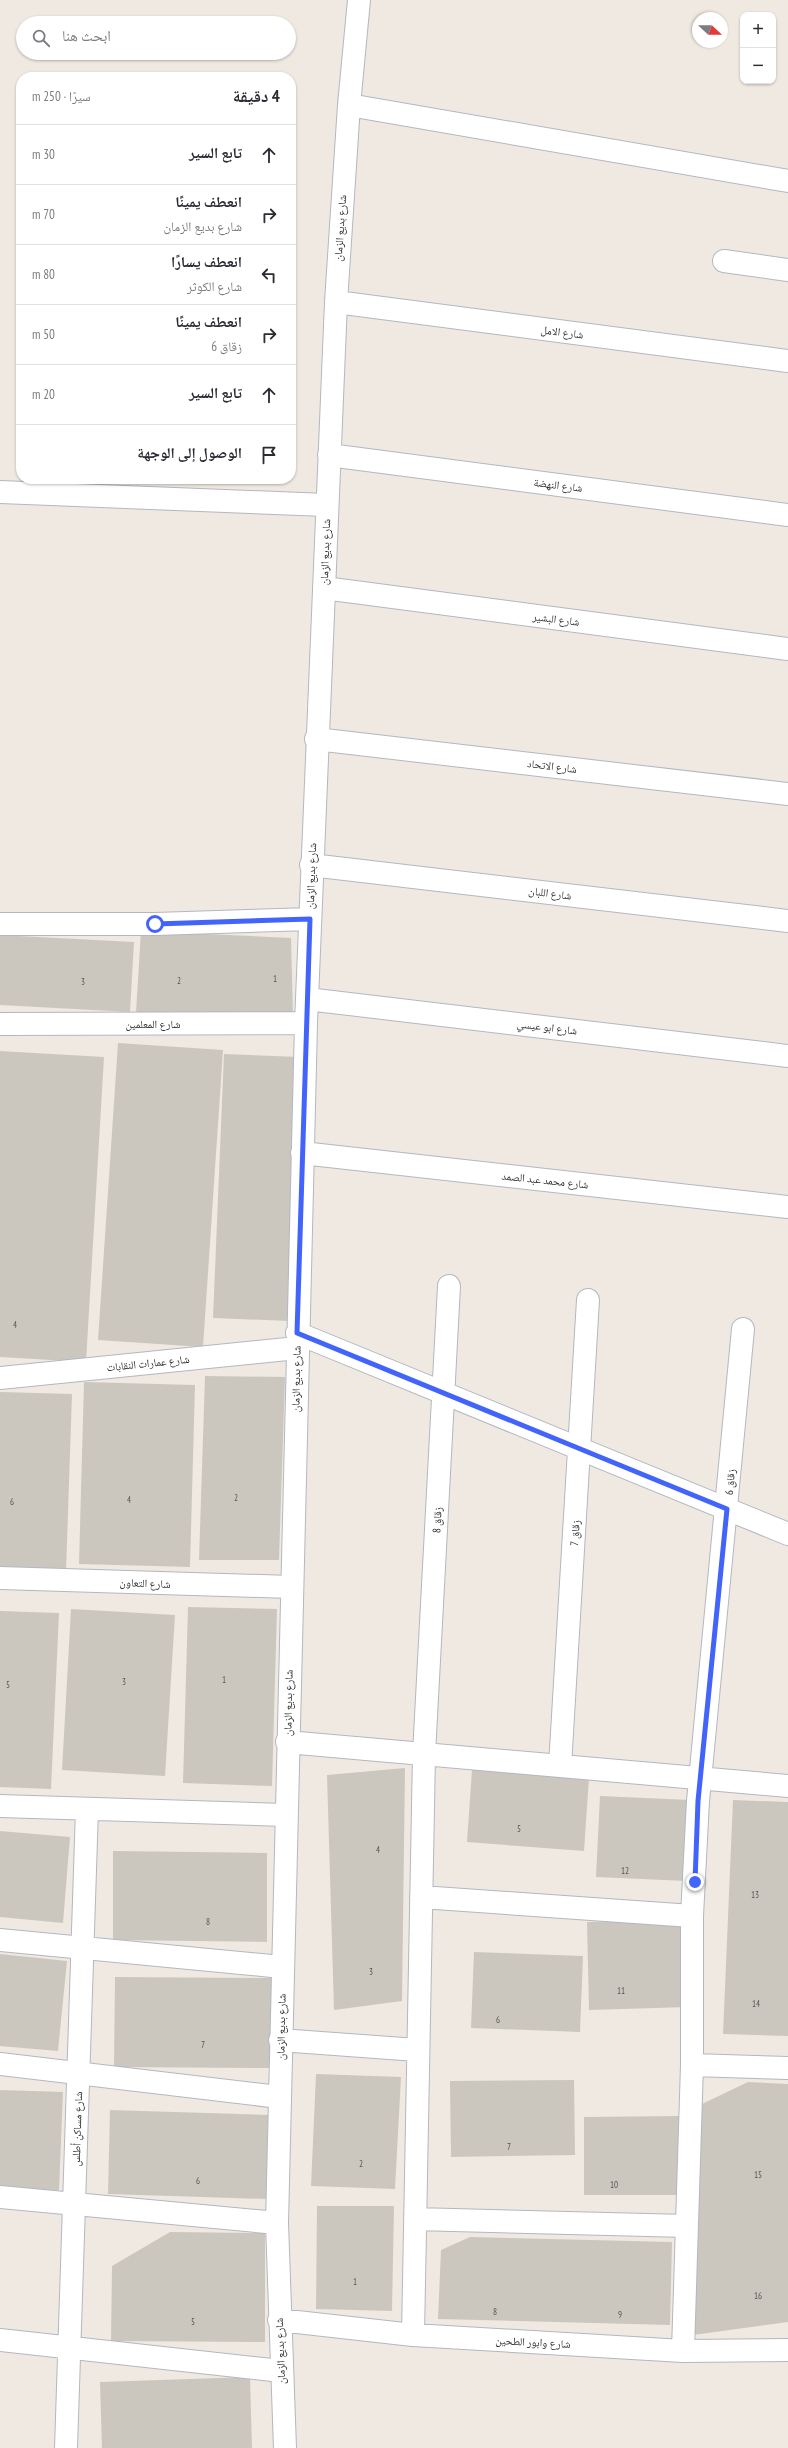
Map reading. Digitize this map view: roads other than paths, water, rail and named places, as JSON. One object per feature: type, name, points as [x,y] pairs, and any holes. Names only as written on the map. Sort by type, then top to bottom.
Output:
[{"type":"street","name":"شارع بديع الزمان","points":[[285,2448],[276,2223],[302,1153],[311,865],[324,588],[328,455],[349,105],[359,0]]},
{"type":"street","points":[[349,105],[788,181]]},
{"type":"street","points":[[724,261],[788,270]]},
{"type":"street","name":"شارع الامل","points":[[336,302],[788,361]]},
{"type":"street","name":"شارع النهضة","points":[[328,455],[788,515]]},
{"type":"street","points":[[0,492],[326,505]]},
{"type":"street","name":"شارع البشير","points":[[324,588],[788,649]]},
{"type":"street","name":"شارع الاتحاد","points":[[316,739],[788,794]]},
{"type":"street","name":"شارع اللبان","points":[[311,865],[788,921]]},
{"type":"street","points":[[0,924],[155,924],[310,919]]},
{"type":"street","name":"شارع ابو عيسي","points":[[307,998],[788,1056]]},
{"type":"street","name":"شارع المعلمين","points":[[0,1024],[306,1023]]},
{"type":"street","name":"شارع محمد عبد الصمد","points":[[302,1153],[788,1207]]},
{"type":"street","name":"زقاق 8","points":[[413,2335],[417,2050],[424,1754],[449,1286]]},
{"type":"street","name":"زقاق 7","points":[[560,1766],[588,1300]]},
{"type":"street","name":"زقاق 6","points":[[683,2351],[692,2065],[692,1916],[701,1778],[743,1329]]},
{"type":"street","points":[[297,1341],[443,1393],[788,1534]]},
{"type":"street","name":"شارع عمارات النقابات","points":[[0,1378],[297,1341]]},
{"type":"street","name":"شارع التعاون","points":[[0,1578],[291,1587]]},
{"type":"street","points":[[287,1742],[788,1786]]},
{"type":"street","points":[[0,1806],[285,1815]]},
{"type":"street","name":"شارع مساكن أطلس","points":[[66,2448],[87,1809]]},
{"type":"street","points":[[421,1897],[692,1916]]},
{"type":"street","points":[[0,1940],[282,1967]]},
{"type":"street","points":[[280,2040],[417,2050]]},
{"type":"street","points":[[0,2064],[279,2097]]},
{"type":"street","points":[[692,2065],[788,2068]]},
{"type":"street","points":[[0,2197],[276,2223]]},
{"type":"street","points":[[415,2219],[687,2226]]},
{"type":"street","name":"شارع وابور الطحين","points":[[279,2320],[413,2335],[683,2351],[788,2350]]},
{"type":"street","points":[[0,2340],[281,2371]]}]
